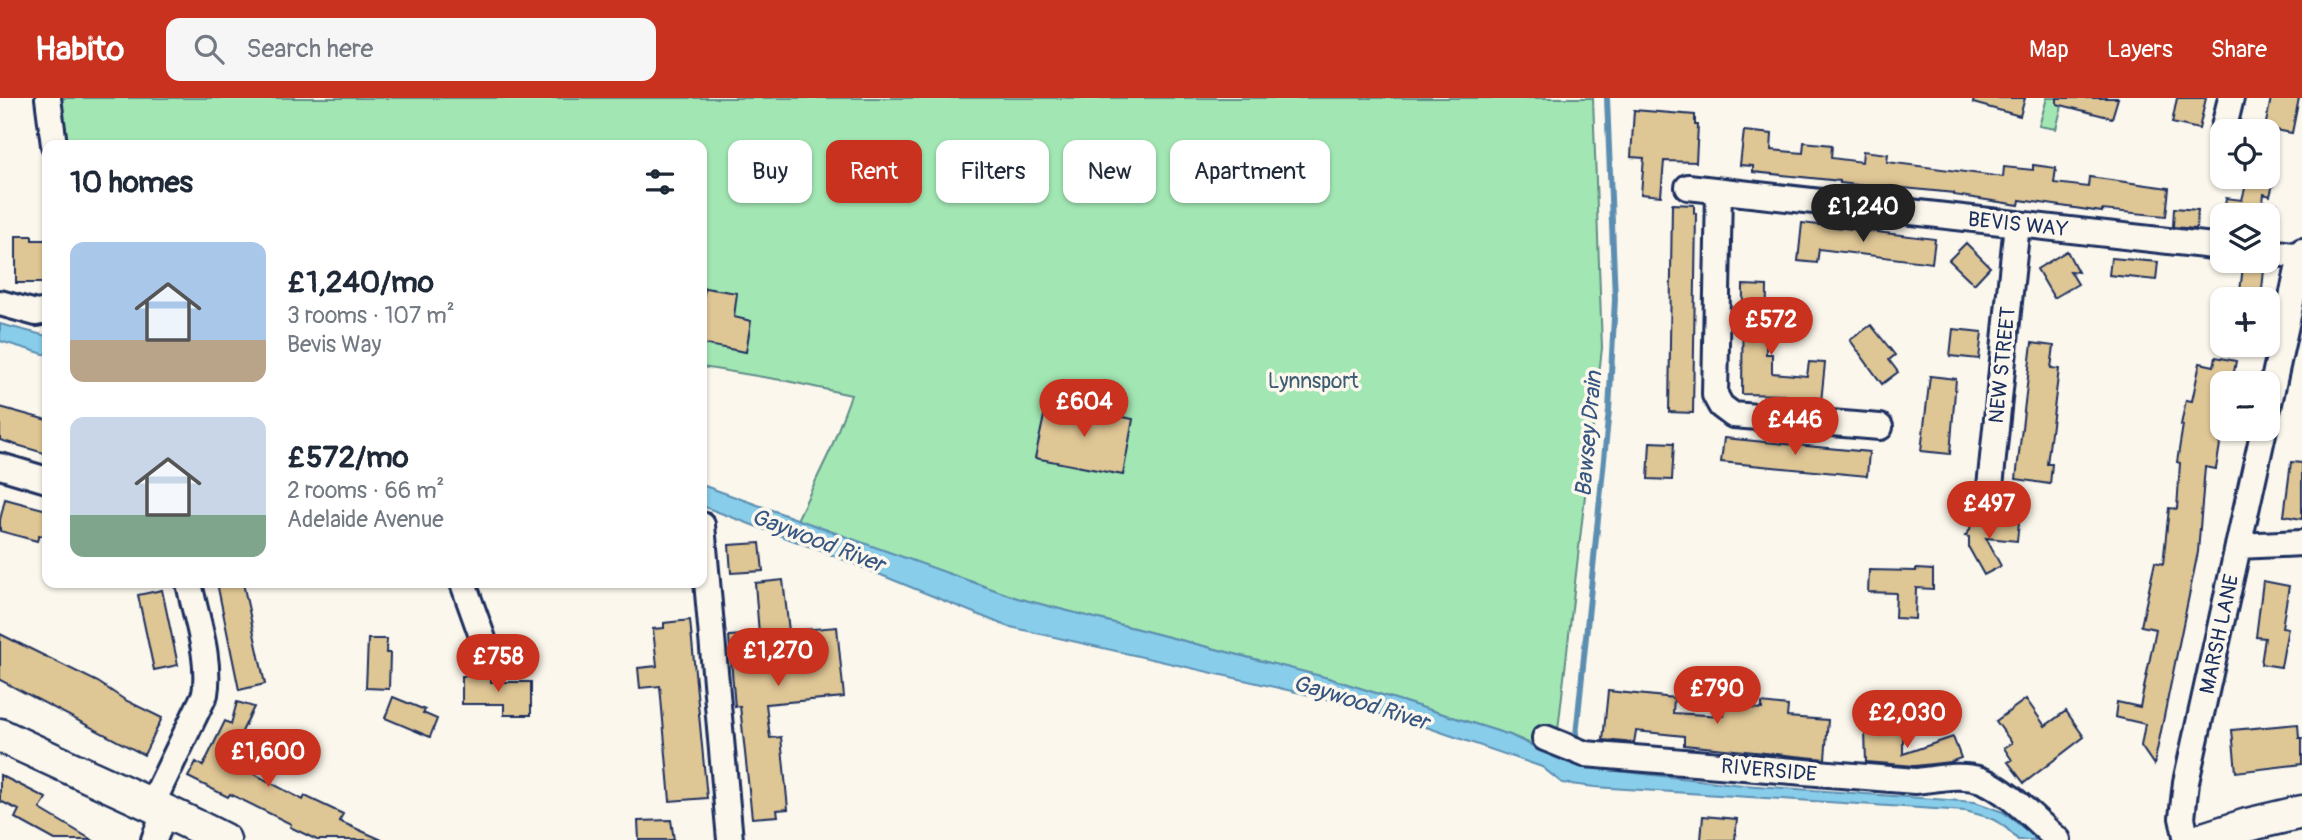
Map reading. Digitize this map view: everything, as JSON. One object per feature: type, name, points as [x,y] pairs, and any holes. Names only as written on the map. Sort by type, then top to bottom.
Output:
[{"type":"main road","points":[[0,735],[80,774],[159,807],[224,840]]},
{"type":"main road","points":[[2200,840],[2302,812]]},
{"type":"street","points":[[48,98],[53,140]]},
{"type":"street","points":[[2226,119],[2231,98]]},
{"type":"street","name":"BEVIS WAY","points":[[1688,187],[2210,246]]},
{"type":"street","points":[[1719,191],[1715,395],[1721,406],[1733,415],[1850,413],[1880,427]]},
{"type":"street","name":"NEW STREET","points":[[1988,506],[2017,224]]},
{"type":"street","points":[[2276,371],[2302,253],[2280,252]]},
{"type":"street","points":[[0,303],[36,313],[42,312]]},
{"type":"street","name":"MARSH LANE","points":[[2187,840],[2182,818],[2186,782],[2260,441]]},
{"type":"street","points":[[0,466],[42,479]]},
{"type":"street","points":[[2238,546],[2302,543]]},
{"type":"street","points":[[707,581],[730,840]]},
{"type":"street","points":[[154,840],[159,807],[205,694],[206,665],[189,588]]},
{"type":"street","points":[[464,588],[472,632]]},
{"type":"street","name":"RIVERSIDE","points":[[1549,740],[1585,754],[1903,780],[1958,777],[1980,780],[2001,791],[2058,840]]},
{"type":"green space","name":"Lynnsport","points":[[61,98],[1593,98],[1602,348],[1558,730],[1543,749],[1510,735],[1328,678],[1017,598],[797,520],[830,451],[851,395],[707,368],[707,140],[67,140]]},
{"type":"green space","points":[[2047,98],[2064,98],[2056,129],[2039,126]]},
{"type":"water","points":[[0,324],[42,335],[42,354],[0,341]]},
{"type":"water","name":"Gaywood River","points":[[707,487],[1017,598],[1328,678],[1510,735],[1566,762],[1599,769],[1743,785],[1975,802],[2003,812],[2039,840],[2018,840],[1994,820],[1965,811],[1562,783],[1542,767],[1429,728],[1336,701],[1006,626],[832,555],[707,508]]},
{"type":"building","points":[[1974,98],[2025,98],[2020,116],[1973,103]]},
{"type":"building","points":[[2057,98],[2118,98],[2112,118],[2057,104]]},
{"type":"building","points":[[2177,98],[2206,98],[2199,129],[2172,123]]},
{"type":"building","points":[[2271,98],[2299,98],[2292,133],[2280,131],[2280,119],[2267,119]]},
{"type":"building","points":[[1634,110],[1695,115],[1695,125],[1698,125],[1696,162],[1664,161],[1661,196],[1641,194],[1644,158],[1631,157]]},
{"type":"building","points":[[1744,131],[1772,134],[1771,150],[1803,153],[1804,142],[1832,145],[1831,158],[1862,162],[1863,151],[1888,154],[1887,162],[2003,177],[2004,167],[2033,170],[2033,165],[2056,168],[2054,183],[2088,187],[2089,177],[2169,188],[2166,216],[2102,212],[2020,200],[2019,205],[1954,193],[1884,188],[1753,172],[1753,166],[1740,165]]},
{"type":"building","points":[[2245,189],[2272,189],[2270,196],[2264,194],[2263,202],[2270,203],[2225,203],[2226,198],[2242,200]]},
{"type":"building","points":[[1672,204],[1694,205],[1696,213],[1693,413],[1669,412]]},
{"type":"building","points":[[2174,208],[2198,210],[2196,229],[2173,227]]},
{"type":"building","points":[[1802,223],[1935,239],[1932,263],[1819,249],[1817,263],[1798,261]]},
{"type":"building","points":[[16,236],[32,236],[32,240],[42,240],[42,283],[16,283]]},
{"type":"building","points":[[1966,243],[1990,267],[1974,284],[1949,260]]},
{"type":"building","points":[[2067,251],[2078,272],[2070,271],[2078,284],[2054,298],[2037,269]]},
{"type":"building","points":[[2111,258],[2158,262],[2156,280],[2109,275]]},
{"type":"building","points":[[2242,273],[2264,273],[2262,287],[2240,287]]},
{"type":"building","points":[[1743,285],[1767,286],[1766,354],[1772,354],[1772,373],[1807,376],[1809,362],[1825,363],[1821,402],[1784,398],[1785,395],[1742,394]]},
{"type":"building","points":[[707,288],[737,293],[734,317],[751,321],[746,352],[707,345]]},
{"type":"building","points":[[1871,325],[1895,355],[1889,360],[1898,372],[1882,384],[1850,340]]},
{"type":"building","points":[[1953,329],[1982,332],[1979,359],[1950,356]]},
{"type":"building","points":[[2032,343],[2054,346],[2051,368],[2059,369],[2047,464],[2052,464],[2050,484],[2016,479]]},
{"type":"building","points":[[2216,357],[2236,361],[2234,371],[2210,371],[2210,441],[2221,441],[2216,469],[2205,467],[2198,552],[2154,765],[2141,746],[2145,724],[2115,717],[2117,702],[2140,707],[2156,629],[2141,626],[2155,562],[2163,564],[2169,508],[2177,509],[2180,463],[2177,462],[2186,400],[2192,401],[2200,363],[2214,366]]},
{"type":"building","points":[[1930,376],[1956,379],[1950,454],[1921,451]]},
{"type":"building","points":[[1047,402],[1133,419],[1123,475],[1035,458]]},
{"type":"building","points":[[0,407],[42,419],[42,453],[0,440]]},
{"type":"building","points":[[1724,438],[1869,452],[1867,476],[1721,462]]},
{"type":"building","points":[[1650,442],[1674,443],[1672,480],[1648,479]]},
{"type":"building","points":[[2291,462],[2302,463],[2302,519],[2284,516]]},
{"type":"building","points":[[5,499],[42,509],[42,536],[39,535],[37,541],[0,531]]},
{"type":"building","points":[[1972,514],[1977,523],[1983,519],[2019,522],[2017,541],[1986,538],[2001,566],[1984,575],[1969,548],[1969,537],[1965,536],[1970,530]]},
{"type":"building","points":[[760,543],[763,571],[731,573],[729,545]]},
{"type":"building","points":[[1869,570],[1933,570],[1933,589],[1916,588],[1915,619],[1895,618],[1896,593],[1868,592]]},
{"type":"building","points":[[783,580],[789,631],[837,627],[844,697],[766,704],[770,738],[781,737],[788,809],[777,810],[778,816],[752,818],[740,706],[735,707],[729,636],[759,634],[755,583]]},
{"type":"building","points":[[2263,581],[2289,586],[2282,627],[2288,628],[2281,667],[2261,664],[2265,638],[2256,637]]},
{"type":"building","points":[[218,588],[244,588],[265,684],[239,690]]},
{"type":"building","points":[[162,590],[178,665],[154,670],[138,595]]},
{"type":"building","points":[[690,620],[707,798],[670,801],[660,686],[640,688],[638,668],[657,666],[653,629],[664,628],[664,623]]},
{"type":"building","points":[[0,634],[98,682],[125,700],[162,718],[144,755],[0,680]]},
{"type":"building","points":[[368,639],[387,639],[386,653],[390,653],[389,689],[366,688]]},
{"type":"building","points":[[462,676],[491,676],[491,682],[531,682],[531,715],[504,715],[504,704],[462,704]]},
{"type":"building","points":[[1608,691],[1674,698],[1673,713],[1723,716],[1724,706],[1762,709],[1762,703],[1788,706],[1787,717],[1828,720],[1825,759],[1684,745],[1684,736],[1636,731],[1634,743],[1603,740]]},
{"type":"building","points":[[393,697],[425,710],[423,713],[437,719],[430,737],[385,718]]},
{"type":"building","points":[[2026,699],[2045,726],[2066,711],[2084,737],[2024,783],[2008,762],[2012,760],[2004,748],[2012,743],[1996,721]]},
{"type":"building","points":[[237,702],[254,707],[228,760],[303,800],[305,796],[343,814],[339,821],[382,840],[317,840],[230,794],[228,797],[188,777],[196,762],[203,766],[225,721],[231,724]]},
{"type":"building","points":[[2298,724],[2299,738],[2302,738],[2302,764],[2236,772],[2232,730]]},
{"type":"building","points":[[1865,731],[1903,731],[1903,754],[1953,737],[1961,758],[1915,766],[1866,762]]},
{"type":"building","points":[[0,775],[46,798],[40,809],[92,840],[55,840],[15,818],[19,810],[0,801]]},
{"type":"building","points":[[1703,816],[1737,819],[1735,840],[1701,840]]},
{"type":"building","points":[[671,820],[674,840],[639,840],[638,821]]},
{"type":"waterway","name":"Bawsey Drain","points":[[1575,745],[1609,410],[1615,299],[1607,98]]}]
